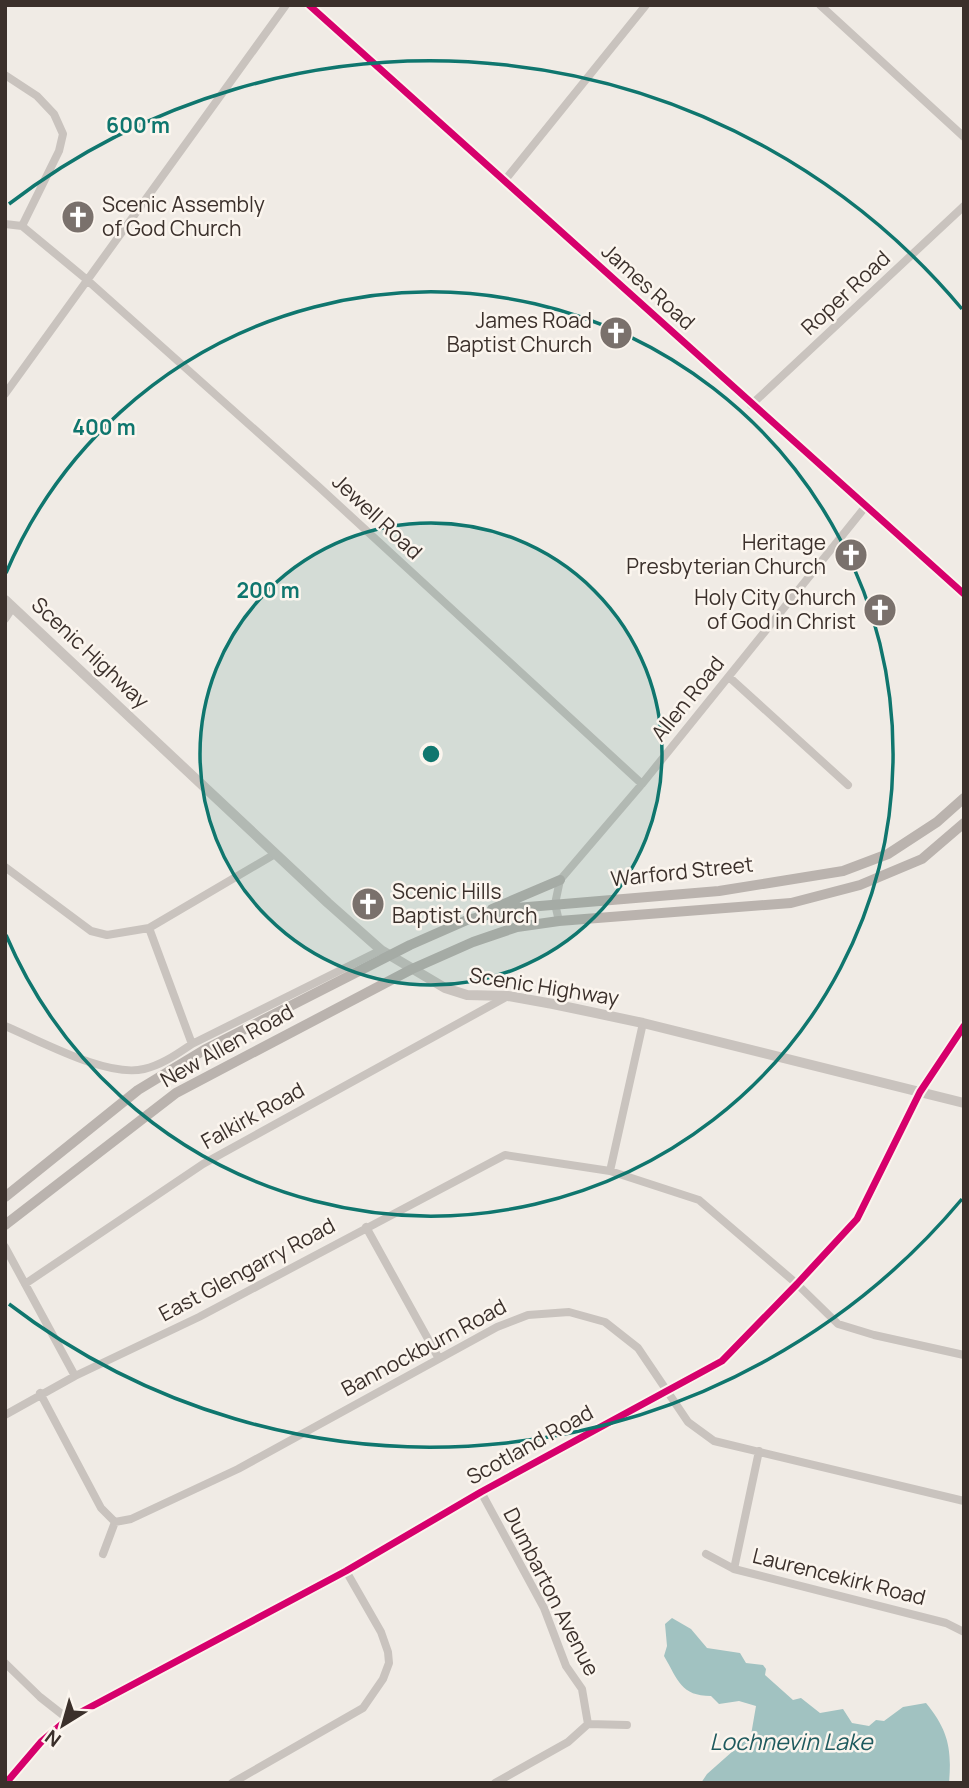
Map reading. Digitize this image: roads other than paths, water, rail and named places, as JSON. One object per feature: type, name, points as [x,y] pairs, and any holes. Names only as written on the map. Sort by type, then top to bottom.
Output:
[{"type":"main road","name":"James Road","points":[[309,5],[964,594]]},
{"type":"main road","name":"Warford Street","points":[[386,953],[477,916],[555,904],[719,891],[843,871],[888,854],[937,822],[964,798]]},
{"type":"main road","name":"Warford Street","points":[[412,969],[484,938],[559,920],[791,903],[860,885],[922,859],[964,823]]},
{"type":"main road","points":[[477,916],[560,880]]},
{"type":"main road","name":"New Allen Road","points":[[5,1197],[138,1090],[204,1050],[386,953]]},
{"type":"main road","name":"New Allen Road","points":[[5,1226],[176,1093],[412,969]]},
{"type":"street","points":[[5,394],[286,5]]},
{"type":"street","points":[[505,180],[646,5]]},
{"type":"street","points":[[820,5],[964,137]]},
{"type":"street","points":[[5,75],[37,96],[54,114],[62,134],[60,151],[22,226],[5,224]]},
{"type":"street","name":"Roper Road","points":[[751,405],[964,206]]},
{"type":"street","name":"Jewell Road","points":[[22,226],[86,279],[311,480],[642,784]]},
{"type":"street","name":"Allen Road","points":[[559,920],[555,904],[560,880],[642,784],[866,506]]},
{"type":"street","points":[[5,619],[9,604]]},
{"type":"street","name":"Scenic Highway","points":[[9,604],[275,854],[386,953],[445,988],[467,995],[508,996],[643,1023],[964,1103]]},
{"type":"street","points":[[729,677],[848,785]]},
{"type":"street","points":[[5,867],[91,931],[107,935],[149,928],[275,854]]},
{"type":"street","points":[[149,928],[192,1044]]},
{"type":"street","points":[[5,1026],[109,1069],[143,1069],[167,1060],[192,1044],[386,953]]},
{"type":"street","name":"Falkirk Road","points":[[25,1284],[203,1164],[508,996]]},
{"type":"street","points":[[643,1023],[610,1171],[699,1200],[797,1284],[838,1324],[964,1355]]},
{"type":"street","name":"Scotland Road","points":[[6,1783],[41,1742],[68,1719],[346,1571],[481,1492],[722,1361],[857,1219],[920,1092],[964,1026]]},
{"type":"street","name":"East Glengarry Road","points":[[5,1415],[40,1393],[199,1317],[505,1155],[610,1171]]},
{"type":"street","points":[[366,1227],[438,1357]]},
{"type":"street","points":[[5,1247],[75,1376]]},
{"type":"street","name":"Bannockburn Road","points":[[115,1522],[131,1519],[238,1469],[497,1327],[528,1315],[569,1312],[605,1322],[638,1348],[688,1422],[714,1441],[964,1501]]},
{"type":"street","points":[[40,1393],[102,1508],[115,1522],[103,1553]]},
{"type":"street","points":[[734,1569],[759,1451]]},
{"type":"street","name":"Dumbarton Avenue","points":[[481,1492],[544,1608],[566,1666],[582,1689],[588,1724]]},
{"type":"street","name":"Laurencekirk Road","points":[[706,1554],[734,1569],[946,1622],[964,1632]]},
{"type":"street","points":[[232,1783],[363,1708],[383,1679],[388,1652],[381,1632],[346,1571]]},
{"type":"street","points":[[5,1663],[40,1697],[68,1719]]},
{"type":"street","points":[[495,1783],[568,1742],[588,1724],[627,1725]]},
{"type":"water","name":"Lochnevin Lake","points":[[672,1618],[691,1629],[707,1648],[740,1653],[746,1663],[763,1665],[766,1669],[765,1675],[793,1700],[801,1698],[820,1713],[843,1709],[852,1723],[869,1726],[876,1720],[884,1721],[903,1707],[926,1703],[947,1740],[949,1783],[701,1783],[707,1774],[751,1735],[756,1706],[739,1701],[719,1704],[711,1696],[693,1693],[682,1685],[664,1656],[667,1646],[665,1624]]},
{"type":"place","name":"Scenic Assembly of God Church","points":[[78,217]]},
{"type":"place","name":"James Road Baptist Church","points":[[616,333]]},
{"type":"place","name":"Heritage Presbyterian Church","points":[[851,555]]},
{"type":"place","name":"Holy City Church of God in Christ","points":[[880,610]]},
{"type":"place","name":"Scenic Hills Baptist Church","points":[[368,904]]}]
